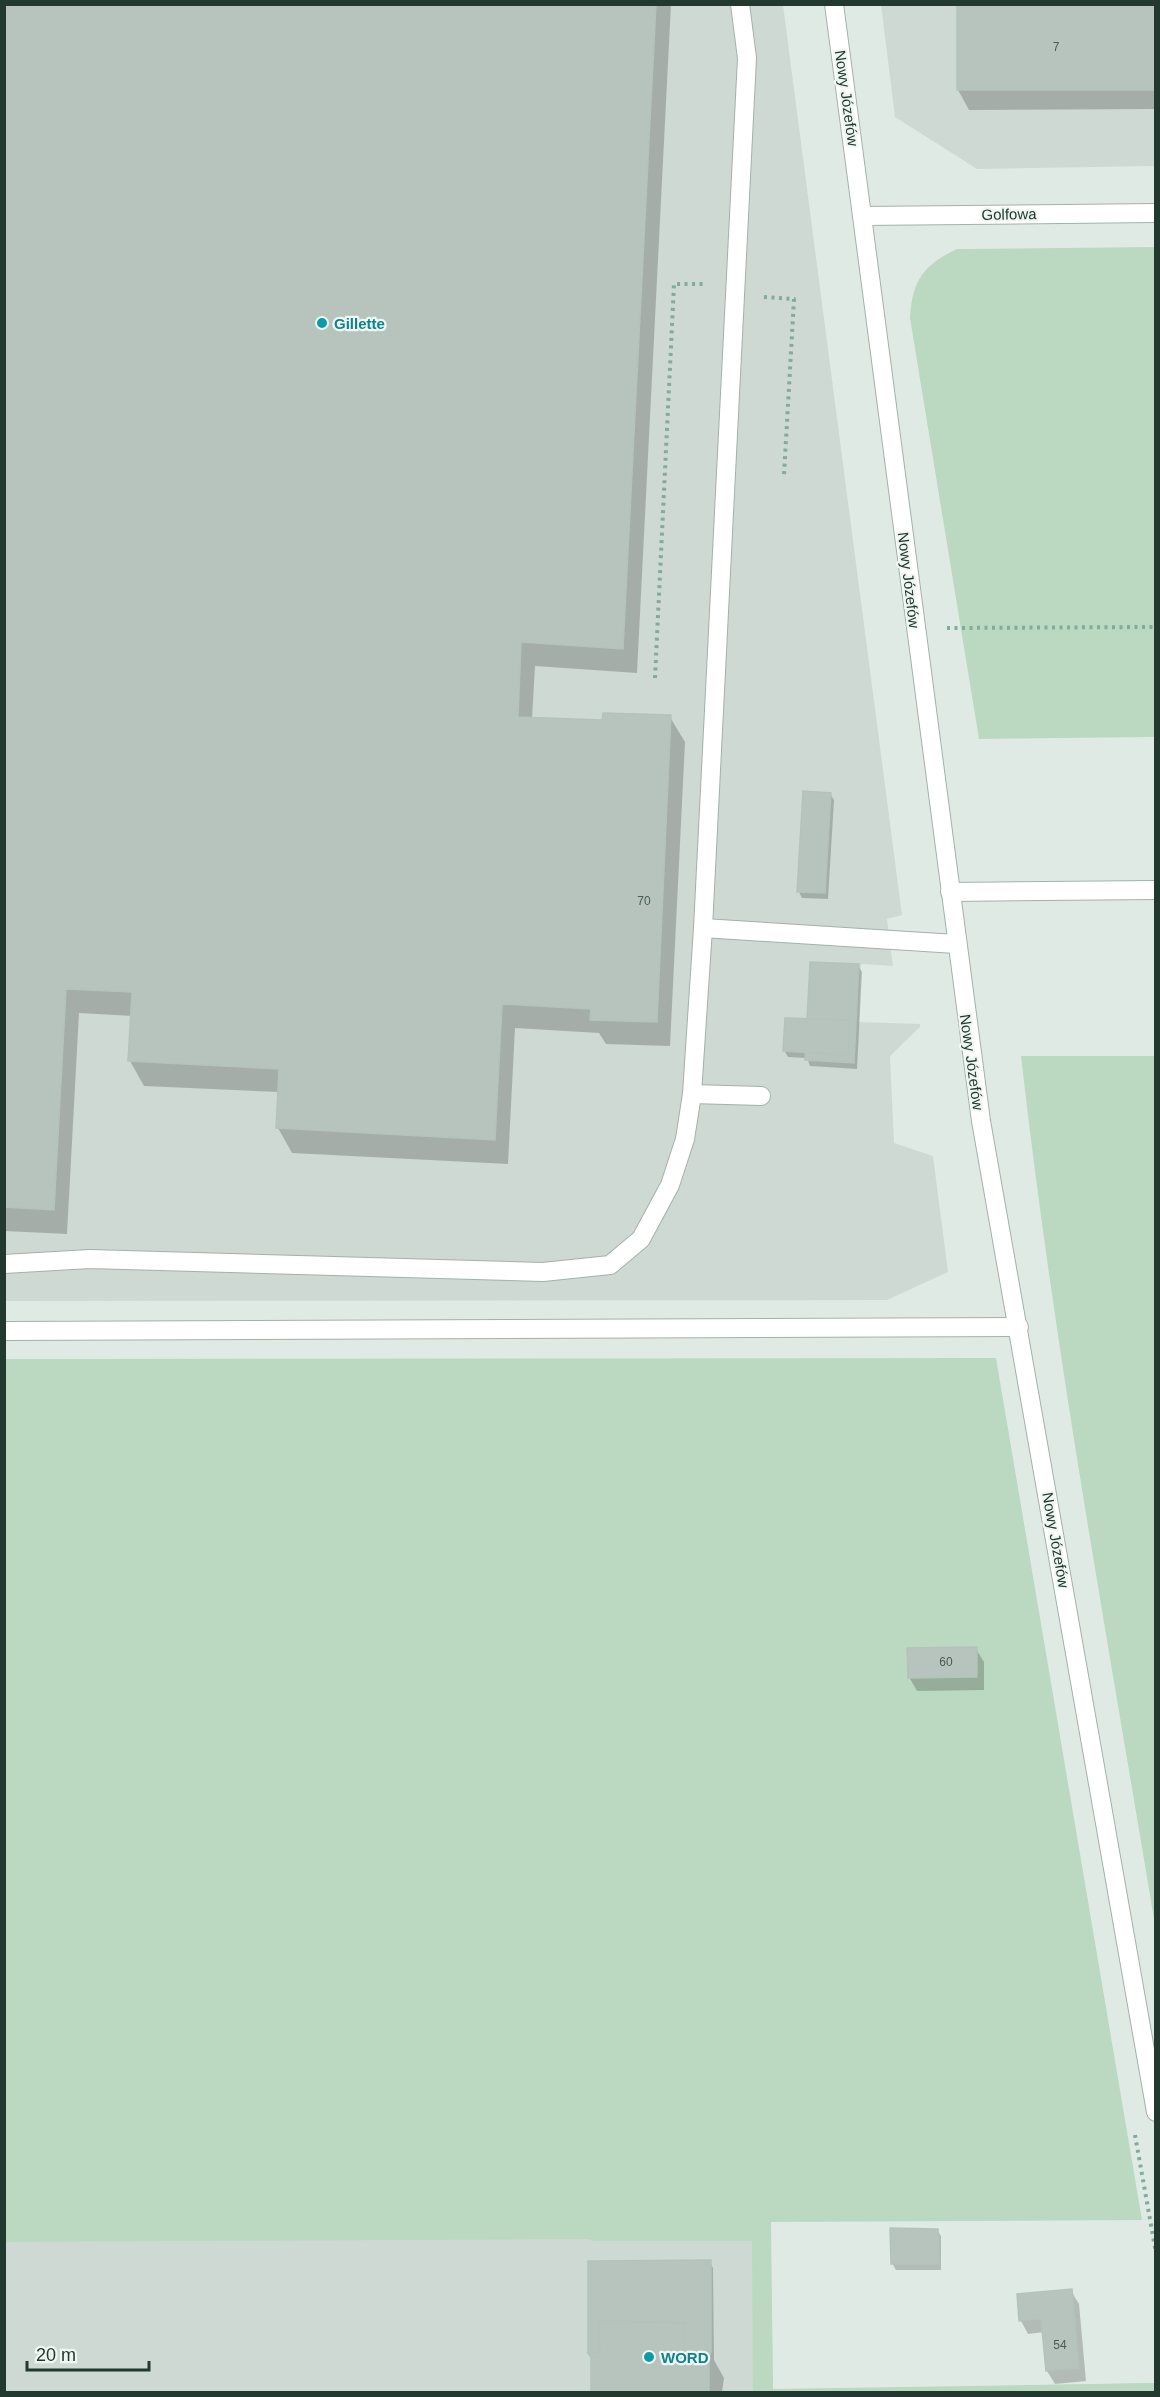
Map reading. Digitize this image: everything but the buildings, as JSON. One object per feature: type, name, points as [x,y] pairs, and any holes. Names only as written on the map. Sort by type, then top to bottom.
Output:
[{"type":"street","points":[[4,1264],[90,1259],[543,1272],[610,1266],[641,1239],[670,1185],[685,1139],[692,1094],[703,928],[747,58],[740,4]]},
{"type":"street","name":"Nowy Józefów","points":[[834,4],[981,1121],[1155,2112]]},
{"type":"street","name":"Golfowa","points":[[862,216],[1155,213]]},
{"type":"street","points":[[950,892],[1155,890]]},
{"type":"street","points":[[703,928],[956,944]]},
{"type":"street","points":[[692,1094],[761,1096]]},
{"type":"street","points":[[4,1330],[1018,1327]]},
{"type":"path","points":[[916,628],[1155,627]]},
{"type":"shaded area","name":"Gillette","points":[[4,5],[783,5],[902,915],[887,919],[893,966],[861,964],[859,1022],[920,1024],[920,1027],[890,1056],[894,1143],[933,1156],[948,1272],[887,1300],[5,1301]]},
{"type":"shaded area","points":[[881,5],[1155,5],[1155,166],[977,169],[895,117]]},
{"type":"shaded area","points":[[770,2222],[773,2390],[1155,2383],[1155,2392],[5,2392],[4,2225]]},
{"type":"green space","points":[[1155,247],[1155,737],[979,739],[910,318],[913,294],[921,276],[928,268],[957,249]]},
{"type":"green space","points":[[1021,1056],[1155,1056],[1155,1925],[1065,1383]]},
{"type":"green space","points":[[996,1358],[1142,2220],[771,2222],[773,2389],[1155,2383],[1155,2392],[753,2392],[752,2241],[594,2241],[588,2239],[5,2242],[4,1359]]},
{"type":"place","name":"Gillette","points":[[322,323]]},
{"type":"place","name":"WORD","points":[[649,2357]]}]
